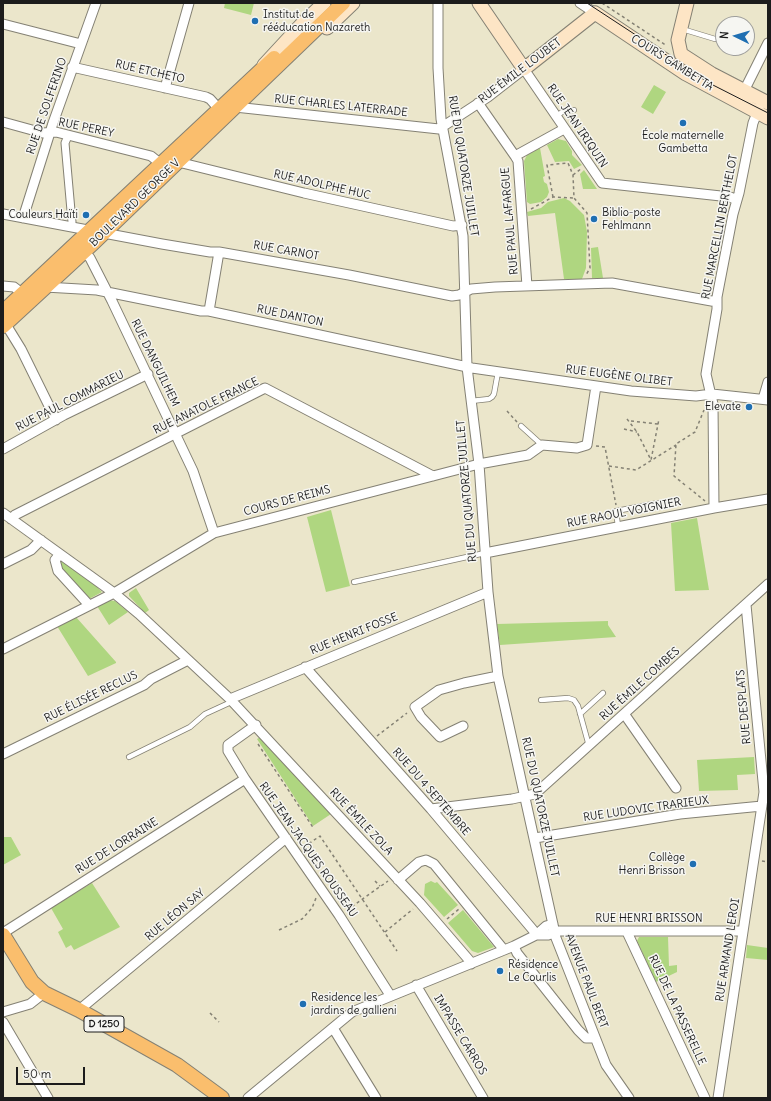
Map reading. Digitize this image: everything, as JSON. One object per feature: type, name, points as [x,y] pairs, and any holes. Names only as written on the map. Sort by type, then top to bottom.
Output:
[{"type":"main road","name":"BOULEVARD GEORGE V","points":[[4,320],[45,287],[235,107],[301,24],[324,3]]},
{"type":"main road","name":"BOULEVARD GEORGE V","points":[[261,76],[335,3]]},
{"type":"main road","name":"BOULEVARD GEORGE V","points":[[4,320],[23,294],[160,164],[219,109],[261,76],[343,3]]},
{"type":"main road","name":"BOULEVARD GEORGE V","points":[[261,76],[315,39],[354,3]]},
{"type":"main road","points":[[479,3],[524,69]]},
{"type":"main road","points":[[678,50],[680,28],[687,3]]},
{"type":"main road","name":"RUE ÉMILE LOUBET","points":[[524,69],[599,8]]},
{"type":"main road","name":"COURS GAMBETTA","points":[[599,8],[686,74],[764,109]]},
{"type":"main road","name":"COURS GAMBETTA","points":[[678,50],[693,63],[744,91],[764,109]]},
{"type":"main road","name":"D 1250","points":[[3,934],[32,982],[44,993],[79,1010],[177,1064],[215,1096]]},
{"type":"street","name":"RUE DE SOLFERINO","points":[[23,218],[72,67],[96,3]]},
{"type":"street","points":[[165,88],[189,3]]},
{"type":"street","name":"RUE DU QUATORZE JUILLET","points":[[438,3],[438,68],[442,119],[462,226],[467,367],[479,464],[488,592],[498,676],[554,928]]},
{"type":"street","name":"COURS GAMBETTA","points":[[580,3],[599,8]]},
{"type":"street","points":[[3,24],[81,44]]},
{"type":"street","points":[[744,91],[768,43]]},
{"type":"street","name":"RUE ETCHETO","points":[[72,67],[210,99],[219,109]]},
{"type":"street","name":"RUE ÉMILE LOUBET","points":[[444,127],[524,69]]},
{"type":"street","name":"RUE JEAN IRIQUIN","points":[[524,69],[602,183],[730,197],[737,200]]},
{"type":"street","points":[[478,103],[515,156],[564,129]]},
{"type":"street","name":"RUE CHARLES LATERRADE","points":[[235,107],[438,129],[444,127]]},
{"type":"street","name":"RUE MARCELLIN BERTHELOT","points":[[714,508],[712,394],[706,374],[717,302],[753,123],[764,109]]},
{"type":"street","name":"RUE PEREY","points":[[3,122],[50,133],[56,132],[151,156],[160,164]]},
{"type":"street","points":[[68,136],[65,143],[72,222],[71,227]]},
{"type":"street","name":"RUE PAUL LAFARGUE","points":[[515,156],[518,161],[527,286]]},
{"type":"street","name":"RUE ADOLPHE HUC","points":[[178,162],[304,193],[453,226],[462,226]]},
{"type":"street","name":"RUE CARNOT","points":[[3,214],[89,231],[379,280],[393,285],[452,296],[459,295],[471,289],[612,283],[717,302]]},
{"type":"street","name":"RUE DANGUILHEM","points":[[84,251],[90,258],[176,434],[193,471],[214,533]]},
{"type":"street","points":[[209,311],[219,252]]},
{"type":"street","points":[[3,286],[14,287],[23,294]]},
{"type":"street","name":"RUE DANTON","points":[[45,287],[107,292],[201,311],[209,311],[467,367]]},
{"type":"street","points":[[4,320],[21,349],[56,420]]},
{"type":"street","name":"RUE EUGÈNE OLIBET","points":[[467,367],[631,391],[696,396],[712,394],[766,400]]},
{"type":"street","name":"RUE PAUL COMMARIEU","points":[[3,449],[56,420],[148,374]]},
{"type":"street","points":[[766,400],[768,382]]},
{"type":"street","points":[[542,445],[577,448],[588,444],[596,386]]},
{"type":"street","name":"RUE ANATOLE FRANCE","points":[[12,519],[15,515],[265,388],[433,476]]},
{"type":"street","name":"COURS DE REIMS","points":[[3,649],[114,593],[214,533],[479,464],[528,455],[542,445]]},
{"type":"street","name":"RUE RAOUL VOIGNIER","points":[[485,553],[618,526],[768,499]]},
{"type":"street","name":"RUE ÉMILE ZOLA","points":[[3,513],[114,593],[139,614],[230,699],[256,725],[420,904],[471,964]]},
{"type":"street","points":[[3,564],[31,550],[41,540]]},
{"type":"street","points":[[60,554],[55,560],[58,570],[89,605]]},
{"type":"street","name":"RUE ÉMILE COMBES","points":[[526,797],[535,794],[625,715],[768,584]]},
{"type":"street","name":"RUE HENRI FOSSE","points":[[230,699],[488,592]]},
{"type":"street","name":"RUE DESPLATS","points":[[746,605],[764,792],[762,806]]},
{"type":"street","name":"RUE ÉLISÉE RECLUS","points":[[3,754],[144,685],[151,679],[188,660]]},
{"type":"street","name":"RUE DU 4 SEPTEMBRE","points":[[305,667],[431,809],[536,935]]},
{"type":"street","points":[[463,726],[440,738],[420,717],[415,707],[439,690],[498,676]]},
{"type":"street","points":[[625,715],[676,788]]},
{"type":"street","name":"RUE JEAN-JACQUES ROUSSEAU","points":[[256,725],[227,748],[245,779],[339,915],[390,995]]},
{"type":"street","name":"RUE DE LORRAINE","points":[[3,934],[245,779]]},
{"type":"street","points":[[431,809],[526,797]]},
{"type":"street","name":"RUE LUDOVIC TRARIEUX","points":[[535,838],[680,814],[762,806]]},
{"type":"street","name":"RUE ARMAND LEROI","points":[[718,1098],[762,806]]},
{"type":"street","name":"RUE LÉON SAY","points":[[79,1010],[286,838]]},
{"type":"street","points":[[396,878],[419,862],[426,860],[434,864],[504,950]]},
{"type":"street","points":[[248,1098],[352,1012],[390,995],[514,946],[536,935],[546,926],[554,928]]},
{"type":"street","name":"RUE HENRI BRISSON","points":[[554,928],[627,932],[743,931]]},
{"type":"street","name":"AVENUE PAUL BERT","points":[[554,928],[606,1066],[629,1098]]},
{"type":"street","name":"RUE DE LA PASSERELLE","points":[[627,932],[705,1098]]},
{"type":"street","points":[[514,946],[517,953],[578,1030],[586,1038],[595,1038]]},
{"type":"street","name":"IMPASSE CARROS","points":[[416,985],[483,1098]]},
{"type":"street","points":[[3,1012],[30,1004],[44,993]]},
{"type":"street","points":[[3,1022],[48,1098]]},
{"type":"street","points":[[333,1028],[376,1098]]},
{"type":"lane","points":[[680,28],[715,39]]},
{"type":"lane","points":[[556,116],[562,112],[574,110]]},
{"type":"lane","points":[[471,401],[488,399],[492,397],[494,394],[498,372]]},
{"type":"lane","points":[[521,426],[542,445]]},
{"type":"lane","points":[[618,526],[616,511],[658,503]]},
{"type":"lane","points":[[354,582],[485,553]]},
{"type":"lane","points":[[580,714],[603,693]]},
{"type":"lane","points":[[541,700],[568,698],[574,700],[580,714],[589,746]]},
{"type":"lane","points":[[129,757],[190,727],[205,714],[229,703],[230,699]]},
{"type":"path","points":[[599,8],[672,49],[678,50]]},
{"type":"path","points":[[553,197],[547,165],[568,163],[573,175],[574,198],[587,213],[590,268],[584,278],[584,284]]},
{"type":"path","points":[[573,175],[589,166]]},
{"type":"path","points":[[522,211],[529,210],[553,197],[574,198]]},
{"type":"path","points":[[609,466],[636,470],[696,432],[700,416],[712,394]]},
{"type":"path","points":[[507,411],[521,426]]},
{"type":"path","points":[[628,418],[651,460]]},
{"type":"path","points":[[651,460],[659,419]]},
{"type":"path","points":[[631,421],[658,424]]},
{"type":"path","points":[[624,429],[637,432]]},
{"type":"path","points":[[588,444],[605,447],[616,498],[616,511]]},
{"type":"path","points":[[676,444],[674,476],[685,485]]},
{"type":"path","points":[[689,488],[706,501]]},
{"type":"path","points":[[371,741],[415,707]]},
{"type":"path","points":[[258,744],[314,829]]},
{"type":"path","points":[[295,852],[320,836],[397,951]]},
{"type":"path","points":[[339,915],[380,886],[396,878]]},
{"type":"path","points":[[375,881],[380,886]]},
{"type":"path","points":[[440,926],[466,903]]},
{"type":"path","points":[[385,932],[420,904]]},
{"type":"path","points":[[279,930],[302,919],[312,908]]},
{"type":"path","points":[[210,1013],[219,1022]]},
{"type":"green space","points":[[225,3],[254,3],[251,15],[224,8]]},
{"type":"green space","points":[[654,85],[666,92],[653,114],[641,107]]},
{"type":"green space","points":[[558,139],[566,141],[572,151],[572,155],[582,165],[574,169],[569,161],[555,162],[547,145]]},
{"type":"green space","points":[[540,148],[545,176],[543,177],[544,182],[547,184],[549,192],[547,197],[541,202],[530,204],[527,202],[524,161],[527,155]]},
{"type":"green space","points":[[584,170],[597,189],[583,189],[580,174]]},
{"type":"green space","points":[[564,198],[570,201],[584,215],[587,232],[586,268],[582,279],[564,279],[555,213],[528,216],[527,212],[541,208],[548,202]]},
{"type":"green space","points":[[598,247],[603,278],[592,278],[591,248]]},
{"type":"green space","points":[[331,510],[350,586],[326,592],[307,517]]},
{"type":"green space","points":[[697,518],[709,590],[675,591],[671,523]]},
{"type":"green space","points":[[61,561],[65,561],[92,582],[102,592],[89,599],[61,570],[59,566]]},
{"type":"green space","points":[[136,588],[149,610],[145,613],[129,596],[129,593]]},
{"type":"green space","points":[[108,600],[115,601],[128,612],[109,625],[97,606]]},
{"type":"green space","points":[[76,617],[116,663],[88,676],[57,626]]},
{"type":"green space","points":[[608,621],[608,625],[616,637],[500,645],[497,624]]},
{"type":"green space","points":[[262,736],[334,812],[313,826],[257,739]]},
{"type":"green space","points":[[754,757],[755,774],[737,775],[738,790],[699,791],[697,760]]},
{"type":"green space","points":[[3,837],[11,837],[21,855],[3,865]]},
{"type":"green space","points":[[431,881],[435,883],[437,882],[458,905],[444,917],[424,895],[425,884]]},
{"type":"green space","points":[[92,883],[120,927],[74,950],[71,945],[66,948],[58,932],[63,929],[51,908]]},
{"type":"green space","points":[[463,910],[494,947],[478,953],[472,951],[448,923]]},
{"type":"green space","points":[[639,937],[668,937],[669,966],[677,965],[677,972],[656,982],[637,941]]},
{"type":"green space","points":[[747,945],[768,948],[768,960],[746,958]]},
{"type":"tram line","points":[[587,3],[709,83],[768,113]]},
{"type":"place","name":"Institut de rééducation Nazareth","points":[[255,21]]},
{"type":"place","name":"École maternelle Gambetta","points":[[683,123]]},
{"type":"place","name":"Couleurs Haïti","points":[[86,215]]},
{"type":"place","name":"Biblio-poste Fehlmann","points":[[594,219]]},
{"type":"place","name":"Elevate","points":[[749,407]]},
{"type":"place","name":"Collège Henri Brisson","points":[[693,864]]},
{"type":"place","name":"Résidence Le Courlis","points":[[500,971]]},
{"type":"place","name":"Residence les jardins de gallieni","points":[[303,1004]]}]
